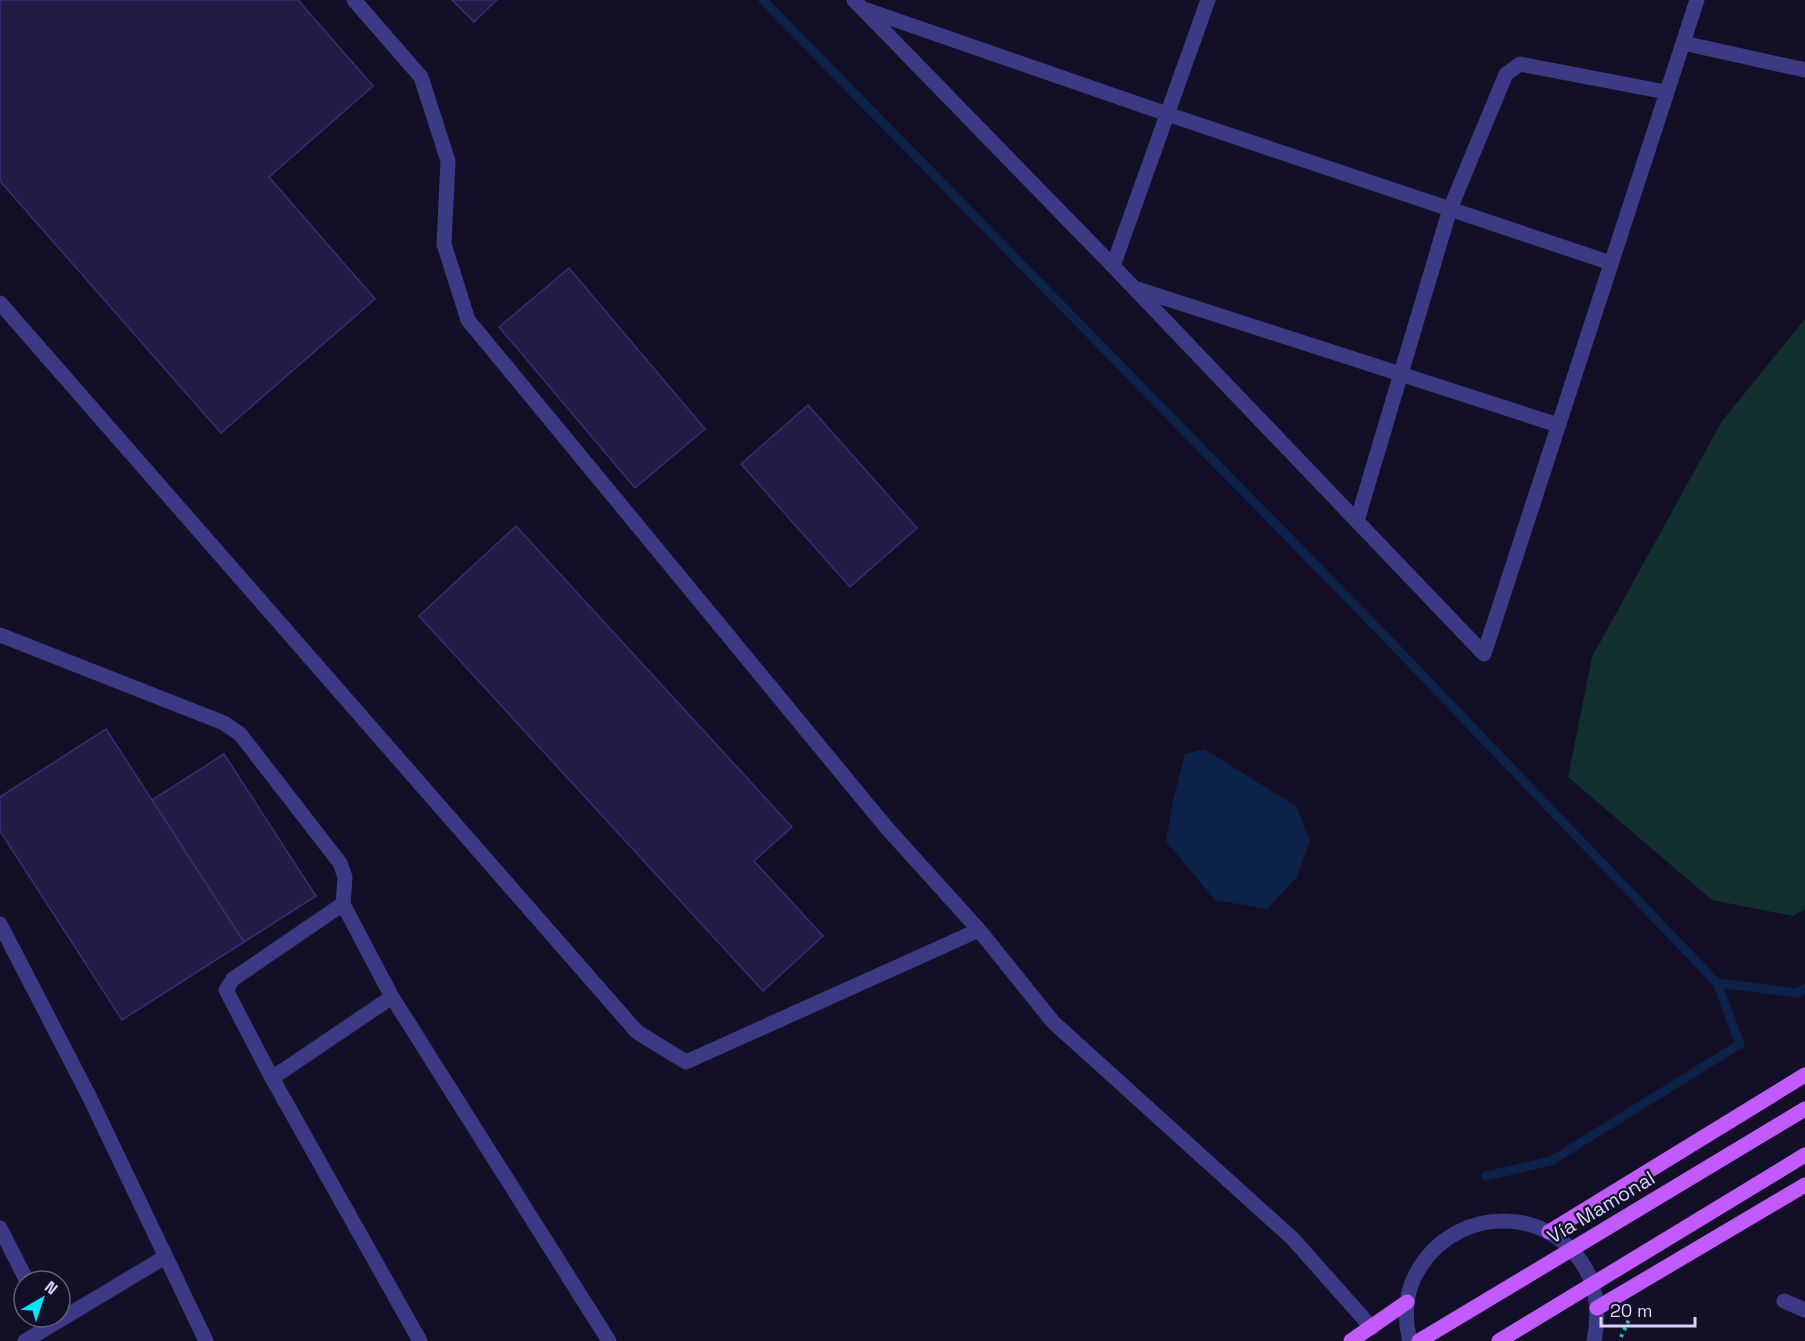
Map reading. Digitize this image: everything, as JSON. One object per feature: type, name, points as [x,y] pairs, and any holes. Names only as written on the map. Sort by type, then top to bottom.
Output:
[{"type":"main road","points":[[1549,1232],[1805,1075]]},
{"type":"main road","name":"Vía Mamonal","points":[[1419,1341],[1805,1109]]},
{"type":"main road","points":[[1499,1341],[1805,1155]]},
{"type":"main road","points":[[1597,1308],[1805,1185]]},
{"type":"main road","points":[[1351,1341],[1407,1302]]},
{"type":"street","points":[[354,0],[421,77],[448,161],[444,244],[468,320],[886,827],[979,930],[1053,1022],[1293,1239],[1372,1328]]},
{"type":"street","points":[[1113,266],[1208,0]]},
{"type":"street","points":[[858,4],[1113,266],[1484,654],[1697,0]]},
{"type":"street","points":[[858,4],[1167,114],[1611,263]]},
{"type":"street","points":[[1683,43],[1805,70]]},
{"type":"street","points":[[1357,521],[1450,209],[1506,74],[1520,64],[1666,92]]},
{"type":"street","points":[[1134,288],[1558,425]]},
{"type":"street","points":[[0,303],[638,1032],[686,1062],[979,930]]},
{"type":"street","points":[[0,635],[224,723],[240,734],[340,863],[345,877],[343,904],[392,997],[609,1341]]},
{"type":"street","points":[[343,904],[233,979],[226,990],[272,1078],[420,1341]]},
{"type":"street","points":[[0,924],[89,1096],[206,1341]]},
{"type":"street","points":[[272,1078],[392,997]]},
{"type":"street","points":[[1410,1341],[1407,1330],[1407,1302],[1414,1276],[1428,1254],[1448,1236],[1471,1224],[1497,1220],[1524,1223],[1549,1232],[1573,1252],[1590,1278],[1597,1308],[1595,1341]]},
{"type":"street","points":[[0,1228],[21,1269]]},
{"type":"street","points":[[72,1308],[165,1257]]},
{"type":"street","points":[[1784,1300],[1805,1311]]},
{"type":"street","points":[[25,1341],[39,1329]]},
{"type":"green space","points":[[1805,319],[1805,909],[1793,916],[1712,900],[1568,777],[1592,657],[1722,421]]},
{"type":"water","points":[[1204,749],[1296,806],[1310,840],[1297,877],[1267,909],[1215,900],[1166,841],[1185,754]]},
{"type":"building","points":[[0,0],[298,0],[373,86],[269,177],[375,299],[221,433],[0,181]]},
{"type":"building","points":[[452,0],[497,0],[474,22]]},
{"type":"building","points":[[569,268],[705,429],[635,488],[499,327]]},
{"type":"building","points":[[808,405],[917,528],[850,587],[741,464]]},
{"type":"building","points":[[516,526],[792,827],[754,861],[823,936],[763,991],[419,616]]},
{"type":"building","points":[[106,729],[244,942],[122,1020],[0,831],[0,797]]},
{"type":"building","points":[[224,754],[316,896],[244,942],[152,800]]},
{"type":"waterway","points":[[763,0],[1381,632],[1717,983],[1740,1044],[1551,1161],[1486,1176]]},
{"type":"waterway","points":[[1717,983],[1797,993],[1805,988]]}]
